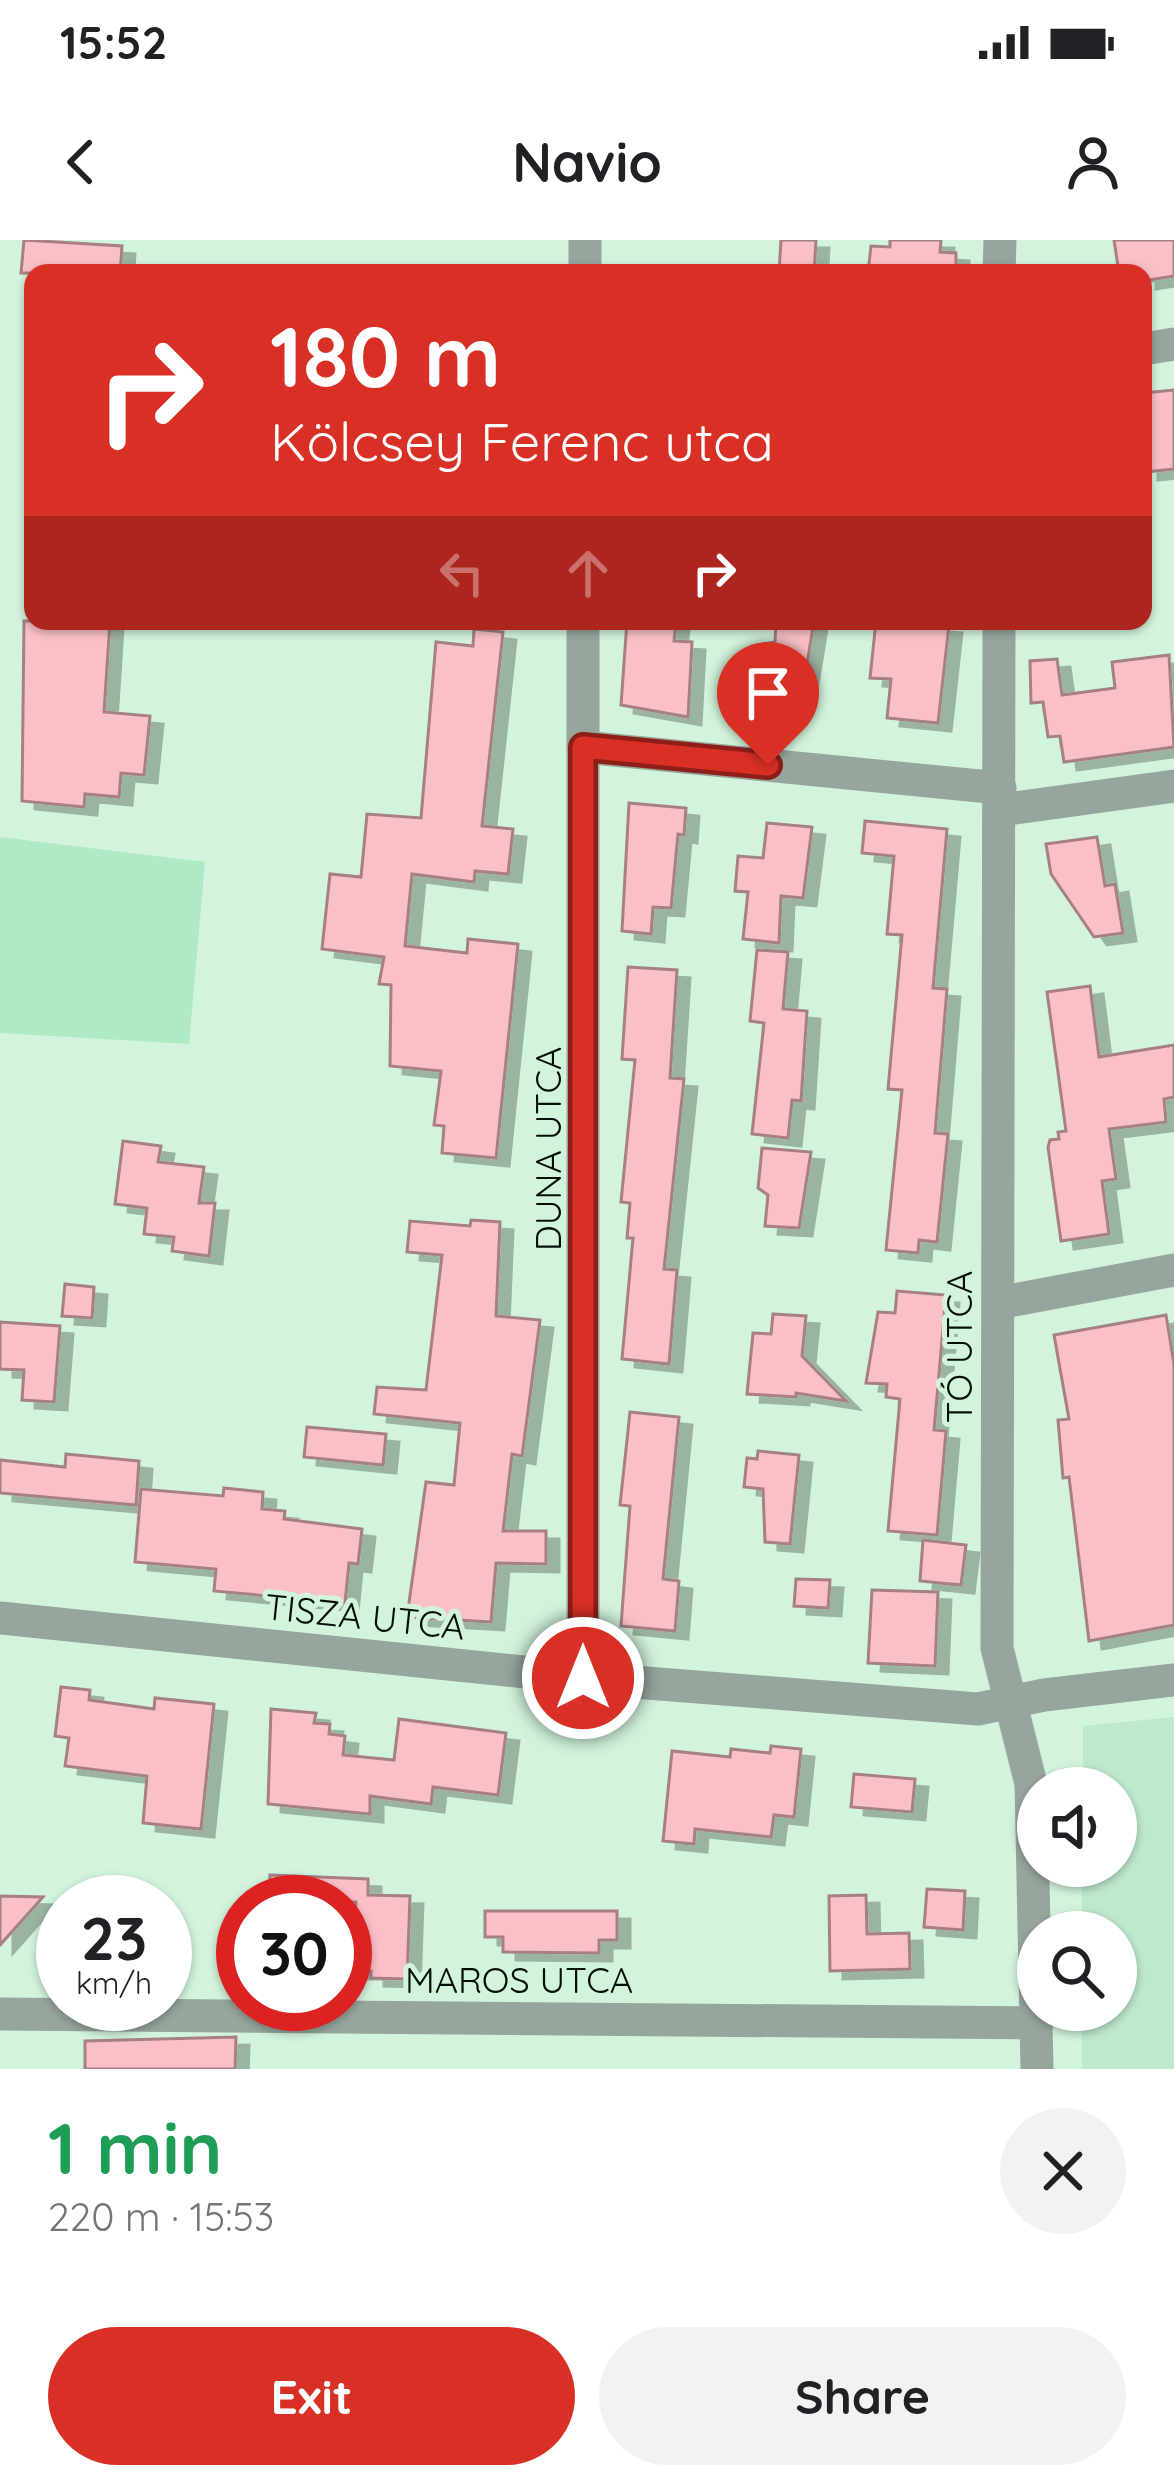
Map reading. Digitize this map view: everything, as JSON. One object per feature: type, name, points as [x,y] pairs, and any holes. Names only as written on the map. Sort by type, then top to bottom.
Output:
[{"type":"street","name":"DUNA UTCA","points":[[583,1678],[584,630]]},
{"type":"street","name":"TÓ UTCA","points":[[999,630],[997,1648],[1031,1784],[1034,1911]]},
{"type":"street","points":[[583,747],[1000,799],[1174,786]]},
{"type":"street","points":[[998,1304],[1174,1270]]},
{"type":"street","name":"TISZA UTCA","points":[[0,1618],[583,1678],[978,1709],[1174,1680]]},
{"type":"street","name":"MAROS UTCA","points":[[0,2014],[1017,2023]]},
{"type":"street","name":"TÓ UTCA","points":[[1037,2031],[1037,2069]]},
{"type":"shaded area","points":[[0,837],[205,862],[189,1044],[0,1033]]},
{"type":"shaded area","points":[[1174,1717],[1174,2069],[1082,2069],[1082,2031],[1137,2031],[1137,1911],[1082,1911],[1082,1887],[1137,1887],[1137,1767],[1083,1767],[1083,1726]]},
{"type":"building","points":[[24,240],[122,246],[121,264],[24,264],[21,273]]},
{"type":"building","points":[[781,240],[816,240],[815,264],[780,264]]},
{"type":"building","points":[[890,240],[941,240],[940,252],[956,253],[956,264],[869,264],[871,246],[890,247]]},
{"type":"building","points":[[1114,240],[1174,240],[1174,276],[1152,280],[1152,264],[1118,264]]},
{"type":"building","points":[[1174,390],[1174,469],[1152,471],[1152,392]]},
{"type":"building","points":[[24,621],[24,630],[109,630],[104,712],[150,716],[144,775],[121,773],[119,797],[85,794],[84,807],[22,801]]},
{"type":"building","points":[[474,630],[503,632],[482,826],[513,829],[508,874],[475,871],[474,882],[412,874],[405,946],[467,953],[468,939],[518,944],[496,1158],[442,1153],[444,1126],[434,1125],[441,1071],[390,1066],[391,985],[379,984],[384,957],[322,949],[330,874],[361,877],[367,814],[421,818],[436,642],[473,646]]},
{"type":"building","points":[[626,630],[675,630],[674,641],[692,642],[688,717],[621,705]]},
{"type":"building","points":[[776,630],[813,630],[801,700],[761,696],[762,689],[748,688],[752,646],[775,642]]},
{"type":"building","points":[[875,630],[948,630],[938,723],[887,718],[891,679],[870,678]]},
{"type":"building","points":[[1169,655],[1174,747],[1064,762],[1060,736],[1048,737],[1043,702],[1031,703],[1030,661],[1057,659],[1062,695],[1115,688],[1112,662]]},
{"type":"building","points":[[629,803],[686,808],[684,835],[678,834],[671,908],[653,907],[651,934],[622,931]]},
{"type":"building","points":[[865,821],[947,829],[933,988],[947,989],[935,1133],[948,1134],[937,1242],[919,1240],[918,1253],[886,1250],[902,1090],[888,1089],[902,935],[887,934],[894,856],[862,853]]},
{"type":"building","points":[[767,823],[812,827],[803,898],[781,896],[779,943],[743,939],[748,892],[735,891],[738,856],[763,858]]},
{"type":"building","points":[[1097,837],[1105,886],[1115,884],[1123,933],[1094,937],[1051,874],[1046,844]]},
{"type":"building","points":[[757,950],[788,952],[783,1009],[807,1011],[801,1101],[792,1100],[788,1138],[752,1134],[764,1023],[750,1021]]},
{"type":"building","points":[[628,967],[677,970],[670,1078],[684,1079],[664,1269],[677,1270],[669,1364],[622,1359],[633,1238],[627,1238],[630,1203],[621,1202],[635,1060],[622,1059]]},
{"type":"building","points":[[1090,986],[1099,1057],[1174,1045],[1174,1097],[1164,1099],[1166,1122],[1109,1129],[1116,1179],[1102,1181],[1109,1234],[1061,1241],[1048,1147],[1050,1140],[1059,1139],[1058,1132],[1066,1131],[1047,992]]},
{"type":"building","points":[[123,1141],[161,1146],[158,1162],[204,1167],[199,1203],[215,1203],[209,1256],[172,1251],[174,1237],[144,1234],[147,1208],[115,1204]]},
{"type":"building","points":[[762,1148],[811,1152],[799,1228],[765,1226],[768,1195],[758,1188]]},
{"type":"building","points":[[471,1220],[500,1222],[496,1316],[540,1320],[522,1456],[512,1454],[503,1531],[546,1531],[546,1564],[496,1563],[491,1622],[407,1617],[426,1482],[454,1485],[460,1423],[374,1414],[377,1387],[426,1390],[442,1255],[407,1252],[410,1221],[470,1226]]},
{"type":"building","points":[[65,1284],[94,1287],[92,1318],[62,1316]]},
{"type":"building","points":[[897,1291],[946,1295],[934,1430],[946,1431],[937,1535],[888,1531],[900,1399],[886,1397],[887,1384],[866,1383],[878,1312],[895,1313]]},
{"type":"building","points":[[773,1314],[806,1316],[802,1356],[846,1401],[796,1393],[796,1397],[747,1394],[753,1333],[771,1334]]},
{"type":"building","points":[[1166,1315],[1174,1364],[1174,1625],[1089,1641],[1069,1477],[1063,1478],[1058,1420],[1069,1419],[1054,1335]]},
{"type":"building","points":[[0,1322],[60,1326],[54,1402],[22,1400],[24,1370],[0,1369]]},
{"type":"building","points":[[630,1412],[679,1417],[663,1579],[679,1581],[675,1631],[621,1626],[630,1506],[620,1505]]},
{"type":"building","points":[[307,1427],[386,1434],[383,1465],[304,1457]]},
{"type":"building","points":[[758,1451],[799,1455],[790,1544],[765,1542],[763,1489],[744,1487],[747,1458],[757,1459]]},
{"type":"building","points":[[66,1454],[139,1461],[136,1505],[0,1493],[0,1460],[65,1467]]},
{"type":"building","points":[[224,1488],[263,1492],[262,1509],[285,1511],[284,1519],[362,1529],[358,1564],[349,1563],[345,1603],[214,1591],[216,1569],[135,1562],[141,1489],[223,1496]]},
{"type":"building","points":[[923,1540],[966,1545],[961,1585],[920,1581]]},
{"type":"building","points":[[796,1579],[830,1580],[828,1608],[794,1606]]},
{"type":"building","points":[[872,1590],[938,1592],[935,1666],[868,1663]]},
{"type":"building","points":[[61,1687],[90,1690],[89,1700],[154,1709],[155,1698],[214,1704],[201,1829],[143,1823],[147,1776],[65,1766],[69,1738],[55,1736]]},
{"type":"building","points":[[271,1709],[316,1713],[314,1723],[330,1724],[329,1734],[345,1736],[343,1755],[394,1760],[399,1719],[506,1733],[498,1795],[433,1787],[431,1804],[370,1796],[370,1814],[268,1804]]},
{"type":"building","points":[[771,1746],[801,1749],[794,1817],[774,1815],[771,1837],[695,1829],[694,1844],[663,1841],[672,1751],[730,1757],[731,1749],[770,1753]]},
{"type":"building","points":[[854,1774],[915,1779],[912,1812],[851,1807]]},
{"type":"building","points":[[927,1889],[965,1891],[963,1930],[924,1927]]},
{"type":"building","points":[[372,1895],[410,1896],[407,1979],[372,1978]]},
{"type":"building","points":[[866,1895],[867,1934],[909,1933],[910,1969],[830,1971],[829,1896]]},
{"type":"building","points":[[0,1896],[36,1897],[36,1905],[0,1945]]},
{"type":"building","points":[[485,1911],[617,1911],[617,1940],[599,1940],[599,1953],[503,1952],[503,1937],[485,1937]]},
{"type":"building","points":[[236,2037],[235,2069],[85,2069],[85,2041]]},
{"type":"route","points":[[583,1678],[587,1106],[583,747],[768,765]]}]
